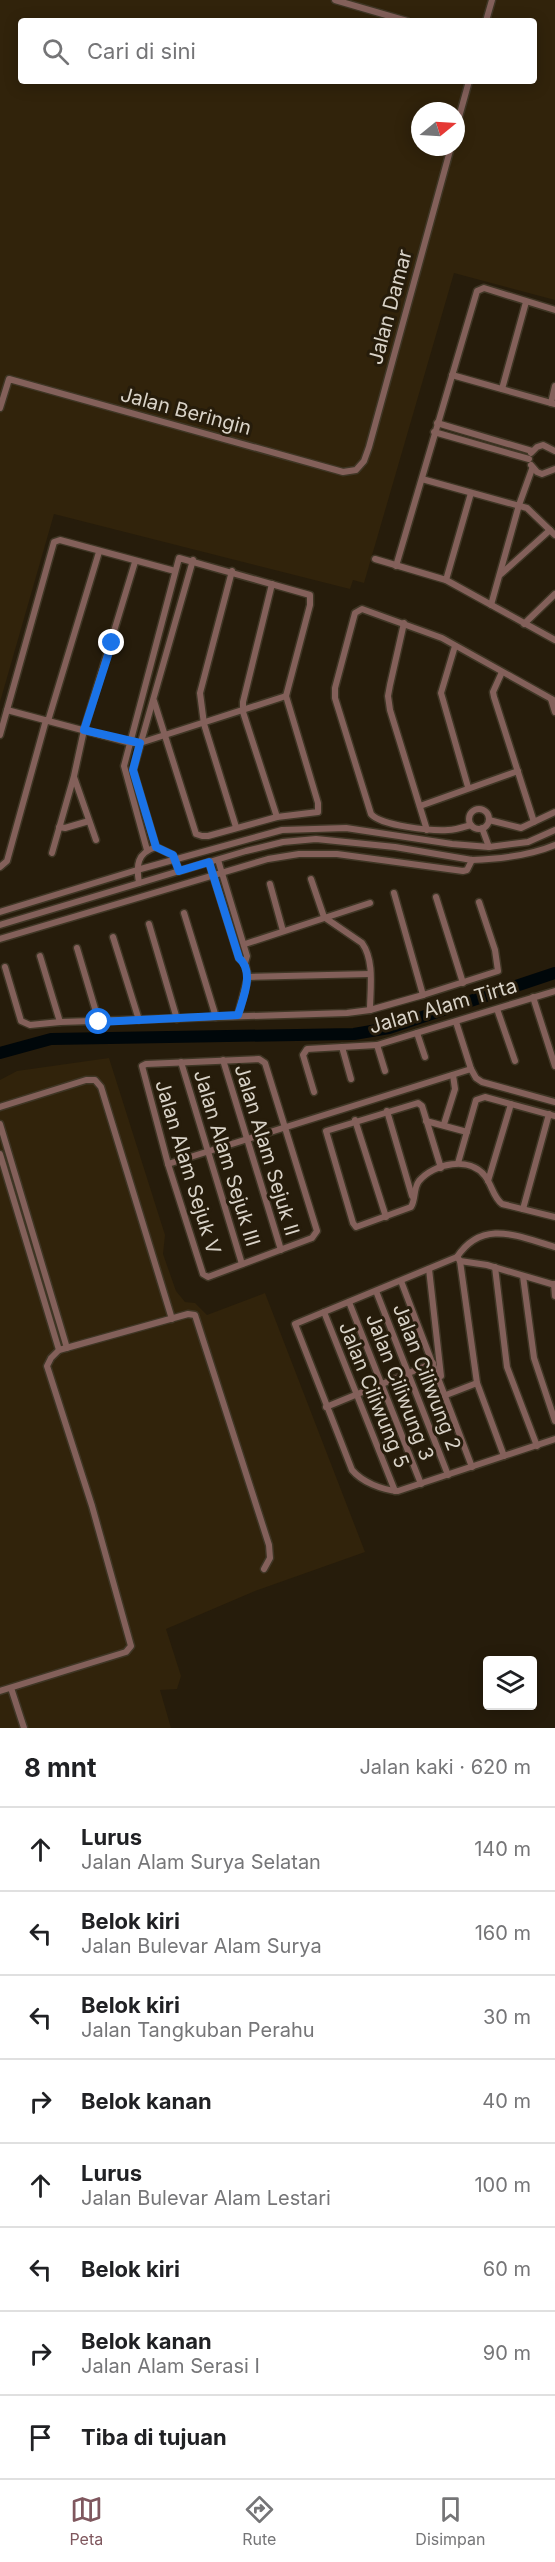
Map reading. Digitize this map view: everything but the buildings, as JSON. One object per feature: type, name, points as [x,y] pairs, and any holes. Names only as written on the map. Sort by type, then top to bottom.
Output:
[{"type":"street","points":[[334,0],[397,18]]},
{"type":"street","points":[[487,18],[492,0]]},
{"type":"street","points":[[463,102],[468,84]]},
{"type":"street","name":"Jalan Damar","points":[[354,471],[361,466],[369,447],[449,156]]},
{"type":"street","points":[[396,566],[436,423],[477,291],[480,288],[555,310]]},
{"type":"street","points":[[502,389],[526,302]]},
{"type":"street","points":[[452,375],[553,404],[555,387]]},
{"type":"street","name":"Jalan Beringin","points":[[0,408],[9,379],[343,472],[354,471]]},
{"type":"street","points":[[436,423],[532,451]]},
{"type":"street","points":[[435,432],[529,459]]},
{"type":"street","points":[[491,605],[532,469],[529,459],[532,451],[543,445],[555,451]]},
{"type":"street","points":[[532,469],[542,474],[548,474],[555,469]]},
{"type":"street","points":[[422,478],[530,510],[553,533],[500,574]]},
{"type":"street","points":[[446,580],[471,493]]},
{"type":"street","points":[[0,735],[54,542],[60,540],[175,571]]},
{"type":"street","points":[[3,865],[99,552]]},
{"type":"street","points":[[146,847],[124,766],[179,557],[310,595],[310,605],[286,696],[318,803],[318,812],[236,826],[202,836],[196,834],[154,701]]},
{"type":"street","points":[[375,559],[446,580],[555,640]]},
{"type":"street","points":[[179,871],[176,859],[168,851],[155,844],[133,770],[193,560]]},
{"type":"street","points":[[52,853],[74,776],[84,730],[135,562]]},
{"type":"street","points":[[232,571],[200,693],[204,724],[236,826]]},
{"type":"street","points":[[272,584],[244,691],[243,712],[277,818]]},
{"type":"street","points":[[524,624],[555,594]]},
{"type":"street","points":[[482,828],[471,825],[455,830],[427,830],[379,821],[371,814],[335,698],[338,678],[356,613],[362,609],[427,631],[553,700],[555,712]]},
{"type":"street","points":[[404,623],[388,696],[390,710],[427,830]]},
{"type":"street","points":[[455,646],[441,693],[468,787]]},
{"type":"street","points":[[502,672],[493,692],[494,697],[534,822]]},
{"type":"street","points":[[7,710],[140,743],[243,712],[286,696]]},
{"type":"street","points":[[420,806],[518,771]]},
{"type":"street","points":[[74,776],[96,840]]},
{"type":"street","points":[[471,825],[470,814],[479,809],[488,814],[489,820]]},
{"type":"street","points":[[489,820],[521,828],[555,812]]},
{"type":"street","points":[[482,828],[489,820]]},
{"type":"street","points":[[59,826],[65,828],[89,821]]},
{"type":"street","points":[[0,912],[137,870],[282,830],[346,828],[452,844],[489,847],[528,842],[555,830]]},
{"type":"street","points":[[482,828],[489,847]]},
{"type":"street","points":[[395,835],[395,847]]},
{"type":"street","points":[[337,854],[339,841]]},
{"type":"street","points":[[0,925],[283,842],[339,841],[395,847],[472,860],[493,860],[528,854],[555,845]]},
{"type":"street","points":[[139,883],[138,859],[146,847],[155,844]]},
{"type":"street","points":[[0,939],[268,859],[299,854],[337,854],[463,872],[467,870],[472,860]]},
{"type":"street","points":[[218,860],[248,956],[245,963],[248,976],[238,1015]]},
{"type":"street","points":[[209,862],[239,958],[245,963]]},
{"type":"street","points":[[311,879],[324,917],[362,943],[369,957],[370,1010]]},
{"type":"street","points":[[270,884],[283,931]]},
{"type":"street","points":[[394,893],[423,995]]},
{"type":"street","points":[[436,897],[463,982]]},
{"type":"street","points":[[222,903],[231,901]]},
{"type":"street","points":[[5,967],[21,1021],[25,1024],[347,1013],[370,1010],[497,972],[499,967],[479,902]]},
{"type":"street","points":[[245,944],[370,903]]},
{"type":"street","points":[[36,928],[41,913]]},
{"type":"street","points":[[184,913],[216,1017]]},
{"type":"street","points":[[21,919],[36,928]]},
{"type":"street","points":[[149,924],[177,1019]]},
{"type":"street","points":[[113,937],[139,1020]]},
{"type":"street","points":[[77,948],[99,1022]]},
{"type":"street","points":[[40,956],[60,1022]]},
{"type":"street","points":[[248,976],[370,974]]},
{"type":"street","name":"Jalan Alam Tirta","points":[[314,1092],[304,1051],[307,1049],[376,1045],[555,991]]},
{"type":"street","points":[[533,997],[555,1066]]},
{"type":"street","points":[[497,1009],[515,1061]]},
{"type":"street","points":[[456,1022],[476,1078],[482,1082],[555,1102]]},
{"type":"street","points":[[417,1033],[425,1058]]},
{"type":"street","points":[[376,1045],[385,1071]]},
{"type":"street","points":[[342,1047],[351,1079]]},
{"type":"street","name":"Jalan Alam Sejuk II","points":[[223,1060],[280,1250]]},
{"type":"street","points":[[181,1062],[263,1060],[317,1231],[316,1235],[242,1264]]},
{"type":"street","name":"Jalan Alam Sejuk V","points":[[181,1062],[142,1066],[168,1164],[205,1276],[213,1276],[242,1264]]},
{"type":"street","name":"Jalan Alam Sejuk III","points":[[181,1062],[242,1264]]},
{"type":"street","points":[[168,1164],[471,1069]]},
{"type":"street","points":[[444,1124],[455,1089],[453,1075]]},
{"type":"street","points":[[0,1107],[86,1080],[95,1080],[101,1087],[172,1318]]},
{"type":"street","points":[[458,1163],[476,1100],[485,1097],[552,1115],[523,1209]]},
{"type":"street","points":[[441,1168],[422,1106],[418,1103],[355,1120],[326,1131],[356,1227],[411,1207],[415,1187],[419,1181],[441,1168],[458,1163],[478,1170],[488,1181],[498,1201],[555,1217]]},
{"type":"street","points":[[488,1181],[511,1104]]},
{"type":"street","points":[[387,1111],[413,1200]]},
{"type":"street","points":[[355,1120],[386,1217]]},
{"type":"street","points":[[426,1121],[467,1132]]},
{"type":"street","points":[[0,1124],[67,1348]]},
{"type":"street","points":[[0,1154],[59,1350]]},
{"type":"street","points":[[504,1456],[477,1383],[459,1259],[462,1249],[474,1240],[499,1232],[555,1247]]},
{"type":"street","points":[[555,1296],[554,1284],[459,1259],[295,1324],[352,1470],[360,1478],[394,1491],[555,1439]]},
{"type":"street","points":[[495,1267],[507,1367],[537,1446]]},
{"type":"street","points":[[429,1269],[442,1384]]},
{"type":"street","points":[[523,1276],[534,1358],[555,1421]]},
{"type":"street","points":[[402,1281],[472,1467]]},
{"type":"street","name":"Jalan Ciliwung 2","points":[[376,1291],[448,1475]]},
{"type":"street","name":"Jalan Ciliwung 3","points":[[349,1302],[421,1484]]},
{"type":"street","name":"Jalan Ciliwung 5","points":[[324,1312],[394,1491]]},
{"type":"street","points":[[0,1691],[126,1652],[131,1646],[92,1506],[47,1366],[59,1350],[172,1318],[188,1314],[195,1315],[269,1545],[270,1557],[264,1569]]},
{"type":"street","points":[[326,1407],[433,1363]]},
{"type":"street","points":[[446,1395],[477,1383]]},
{"type":"street","points":[[11,1688],[24,1728]]},
{"type":"shaded area","points":[[0,0],[555,0],[555,300],[454,273],[364,583],[353,580],[350,589],[54,514],[0,702]]},
{"type":"shaded area","points":[[109,1058],[165,1235],[163,1254],[176,1291],[185,1302],[195,1303],[207,1315],[265,1293],[365,1552],[255,1591],[166,1629],[181,1676],[177,1689],[160,1690],[171,1728],[0,1728],[0,1080],[17,1071]]},
{"type":"waterway","points":[[0,1053],[51,1039],[354,1034],[389,1028],[555,973]]},
{"type":"route","points":[[99,1022],[238,1015],[248,976],[245,963],[239,958],[209,862],[179,871],[173,855],[156,847],[133,770],[140,743],[84,730],[112,643]]}]
